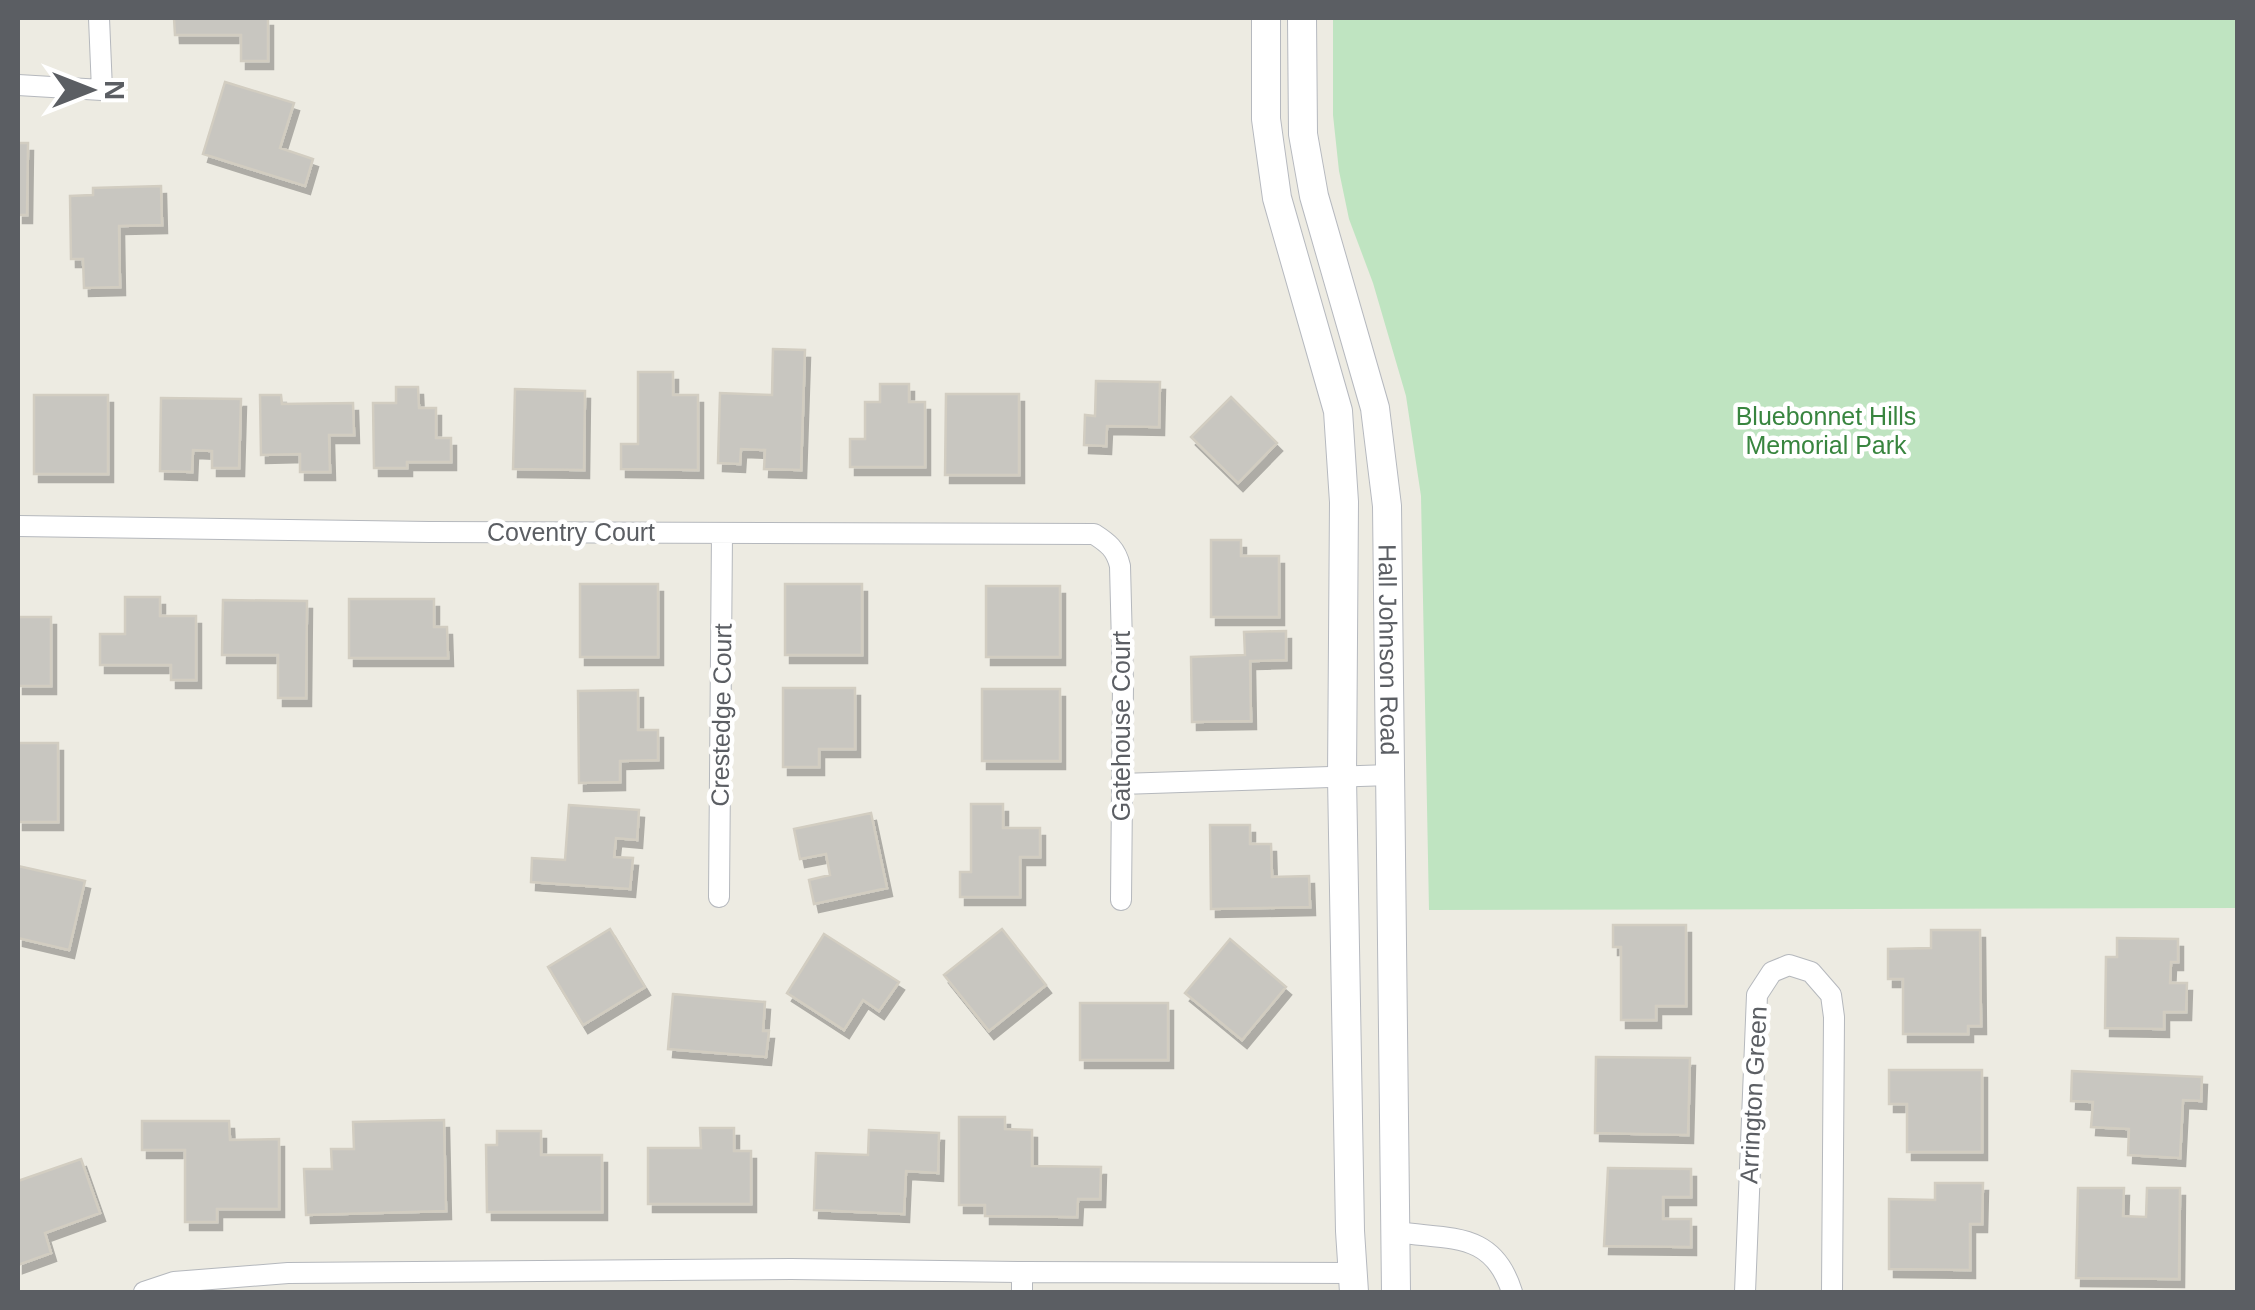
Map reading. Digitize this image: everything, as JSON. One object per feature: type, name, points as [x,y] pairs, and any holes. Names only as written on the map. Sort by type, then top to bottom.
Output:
[{"type":"main road","name":"Hall Johnson Road","points":[[1266,18],[1266,119],[1277,198],[1338,410],[1344,502],[1342,777],[1354,1282]]},
{"type":"main road","name":"Hall Johnson Road","points":[[1302,18],[1303,134],[1314,196],[1375,408],[1387,506],[1396,1292]]},
{"type":"street","points":[[18,86],[102,90],[99,18]]},
{"type":"street","name":"Coventry Court","points":[[18,526],[1094,534],[1117,553]]},
{"type":"street","name":"Crestedge Court","points":[[719,897],[722,533]]},
{"type":"street","name":"Gatehouse Court","points":[[1117,553],[1122,664],[1121,900]]},
{"type":"street","points":[[1121,784],[1390,775]]},
{"type":"street","name":"Arrington Green","points":[[1745,1292],[1757,995],[1772,972],[1788,966],[1811,972],[1831,995],[1834,1017],[1832,1292]]},
{"type":"street","points":[[1397,1232],[1468,1242],[1486,1250],[1499,1261],[1512,1292]]},
{"type":"street","points":[[144,1292],[174,1282],[288,1272],[771,1269],[1022,1282],[1354,1282]]},
{"type":"green space","name":"Bluebonnet Hills Memorial Park","points":[[1333,18],[2237,18],[2237,908],[1429,910],[1421,496],[1406,396],[1373,283],[1349,219],[1339,171],[1333,115]]},
{"type":"building","points":[[174,18],[268,18],[268,61],[241,61],[241,35],[175,35]]},
{"type":"building","points":[[225,82],[294,103],[280,148],[313,159],[305,186],[203,154]]},
{"type":"building","points":[[18,143],[28,143],[27,215],[18,215]]},
{"type":"building","points":[[161,186],[162,225],[119,226],[120,287],[84,288],[83,259],[71,259],[70,196],[93,195],[93,188]]},
{"type":"building","points":[[773,349],[805,350],[801,470],[764,469],[765,450],[741,449],[740,464],[718,463],[720,393],[772,395]]},
{"type":"building","points":[[638,372],[673,372],[673,395],[698,395],[698,470],[621,469],[621,444],[638,444]]},
{"type":"building","points":[[1096,381],[1160,382],[1159,427],[1107,426],[1106,446],[1084,445],[1085,415],[1095,416]]},
{"type":"building","points":[[880,384],[909,384],[909,402],[925,402],[925,467],[850,467],[850,439],[865,439],[865,402],[880,402]]},
{"type":"building","points":[[396,387],[418,387],[419,408],[436,408],[436,438],[451,438],[451,462],[407,462],[407,468],[374,468],[373,403],[396,403]]},
{"type":"building","points":[[515,389],[585,391],[584,470],[513,469]]},
{"type":"building","points":[[946,394],[1019,394],[1019,475],[945,475]]},
{"type":"building","points":[[34,395],[108,395],[108,474],[34,474]]},
{"type":"building","points":[[260,395],[281,395],[282,404],[353,403],[354,435],[329,435],[330,472],[300,472],[300,454],[261,455]]},
{"type":"building","points":[[1231,397],[1277,443],[1238,483],[1191,437]]},
{"type":"building","points":[[161,398],[241,399],[239,468],[212,468],[212,451],[193,450],[192,472],[160,471]]},
{"type":"building","points":[[1211,540],[1241,540],[1241,556],[1279,556],[1279,617],[1211,617]]},
{"type":"building","points":[[580,584],[658,584],[658,657],[580,657]]},
{"type":"building","points":[[785,584],[862,584],[862,655],[785,655]]},
{"type":"building","points":[[986,586],[1060,586],[1060,657],[986,657]]},
{"type":"building","points":[[125,597],[160,597],[160,616],[196,616],[196,680],[171,680],[171,665],[100,665],[100,634],[125,634]]},
{"type":"building","points":[[349,599],[434,599],[434,627],[447,627],[448,658],[349,658]]},
{"type":"building","points":[[223,600],[307,601],[306,698],[278,698],[278,655],[222,655]]},
{"type":"building","points":[[18,617],[51,617],[51,686],[18,686]]},
{"type":"building","points":[[1286,631],[1286,660],[1250,661],[1251,721],[1192,722],[1191,657],[1245,655],[1244,632]]},
{"type":"building","points":[[783,688],[855,688],[855,749],[819,749],[819,767],[783,767]]},
{"type":"building","points":[[982,689],[1060,689],[1060,761],[982,761]]},
{"type":"building","points":[[638,690],[638,730],[658,730],[658,760],[620,761],[620,782],[579,783],[578,691]]},
{"type":"building","points":[[18,743],[58,743],[58,822],[18,822]]},
{"type":"building","points":[[971,804],[1003,804],[1003,828],[1040,828],[1040,857],[1020,857],[1020,897],[960,897],[960,872],[971,872]]},
{"type":"building","points":[[569,805],[639,810],[637,840],[616,838],[614,857],[633,858],[630,889],[531,882],[532,858],[565,860]]},
{"type":"building","points":[[871,813],[887,888],[814,904],[809,880],[830,875],[826,854],[800,859],[794,829]]},
{"type":"building","points":[[1210,825],[1250,825],[1250,844],[1271,844],[1272,877],[1309,876],[1310,907],[1211,909]]},
{"type":"building","points":[[18,866],[85,881],[69,950],[18,938]]},
{"type":"building","points":[[1613,925],[1686,925],[1686,1006],[1656,1006],[1656,1020],[1621,1020],[1621,947],[1613,947]]},
{"type":"building","points":[[610,929],[645,987],[583,1025],[548,967]]},
{"type":"building","points":[[1002,929],[1046,985],[989,1031],[944,975]]},
{"type":"building","points":[[1931,930],[1980,930],[1981,1026],[1968,1026],[1968,1034],[1903,1034],[1903,979],[1888,979],[1888,949],[1931,948]]},
{"type":"building","points":[[824,934],[899,982],[879,1011],[863,1000],[844,1030],[787,993]]},
{"type":"building","points":[[2117,938],[2178,939],[2178,962],[2171,962],[2170,983],[2187,983],[2186,1012],[2164,1012],[2164,1029],[2105,1028],[2106,957],[2117,957]]},
{"type":"building","points":[[1230,939],[1286,987],[1242,1040],[1185,993]]},
{"type":"building","points":[[673,994],[765,1002],[763,1031],[769,1031],[766,1057],[668,1049]]},
{"type":"building","points":[[1080,1003],[1168,1003],[1168,1060],[1080,1060]]},
{"type":"building","points":[[1596,1057],[1690,1058],[1688,1135],[1595,1133]]},
{"type":"building","points":[[1889,1070],[1982,1070],[1982,1152],[1907,1152],[1907,1104],[1889,1104]]},
{"type":"building","points":[[2072,1071],[2202,1077],[2201,1101],[2183,1100],[2180,1158],[2128,1155],[2129,1129],[2091,1127],[2093,1102],[2071,1101]]},
{"type":"building","points":[[959,1117],[1005,1117],[1005,1129],[1032,1130],[1032,1166],[1101,1167],[1100,1199],[1078,1199],[1077,1217],[985,1216],[985,1205],[959,1205]]},
{"type":"building","points":[[444,1120],[446,1211],[306,1215],[304,1169],[332,1169],[331,1149],[354,1149],[353,1122]]},
{"type":"building","points":[[142,1121],[229,1121],[230,1140],[279,1139],[279,1209],[217,1209],[217,1222],[185,1222],[185,1150],[142,1150]]},
{"type":"building","points":[[700,1128],[734,1128],[734,1151],[751,1151],[751,1204],[648,1204],[648,1148],[701,1148]]},
{"type":"building","points":[[869,1130],[939,1133],[938,1173],[906,1171],[904,1214],[814,1210],[816,1153],[868,1155]]},
{"type":"building","points":[[497,1131],[541,1131],[541,1155],[602,1155],[602,1212],[487,1212],[486,1145],[497,1145]]},
{"type":"building","points":[[81,1159],[100,1213],[45,1233],[51,1253],[18,1265],[18,1181]]},
{"type":"building","points":[[1608,1168],[1691,1169],[1691,1197],[1663,1197],[1663,1219],[1691,1219],[1691,1247],[1604,1246]]},
{"type":"building","points":[[1935,1183],[1983,1183],[1982,1224],[1970,1224],[1970,1270],[1889,1269],[1889,1199],[1935,1200]]},
{"type":"building","points":[[2078,1188],[2124,1188],[2123,1216],[2146,1217],[2147,1188],[2180,1188],[2179,1279],[2076,1278]]}]
